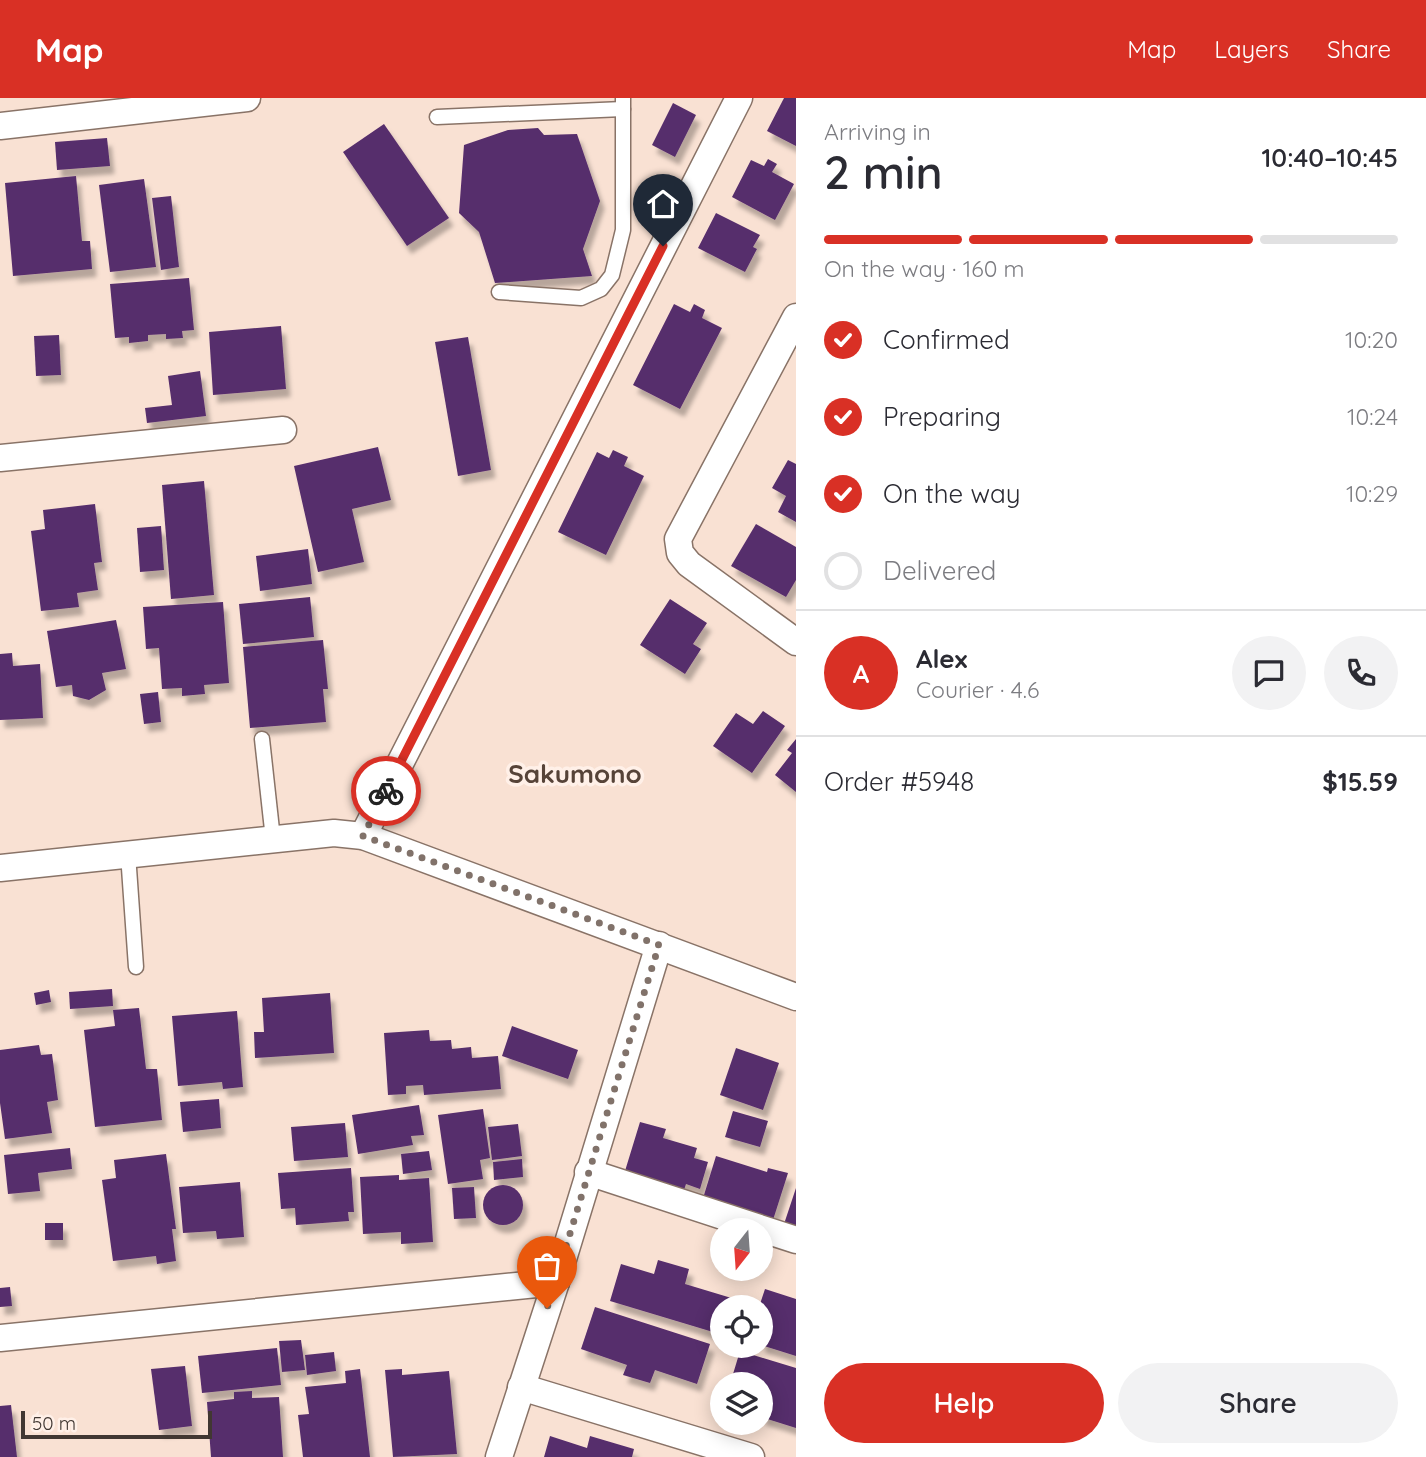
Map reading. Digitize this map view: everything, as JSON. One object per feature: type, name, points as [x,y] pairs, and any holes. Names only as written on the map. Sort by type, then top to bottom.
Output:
[{"type":"street","points":[[0,126],[247,98]]},
{"type":"street","points":[[363,836],[739,98]]},
{"type":"street","points":[[793,329],[678,539],[680,553],[689,564],[796,642]]},
{"type":"street","points":[[0,458],[283,430]]},
{"type":"street","points":[[0,868],[334,833],[363,836],[796,997]]},
{"type":"street","points":[[499,1457],[556,1282],[659,945]]},
{"type":"street","points":[[588,1172],[796,1240]]},
{"type":"street","points":[[0,1338],[556,1282]]},
{"type":"street","points":[[521,1387],[751,1457]]},
{"type":"lane","points":[[437,117],[623,104],[623,230],[612,275],[601,289],[580,298],[499,292]]},
{"type":"lane","points":[[262,738],[273,839]]},
{"type":"lane","points":[[128,854],[136,967]]},
{"type":"building","points":[[784,98],[796,98],[796,146],[767,131]]},
{"type":"building","points":[[673,103],[696,115],[675,157],[652,145]]},
{"type":"building","points":[[384,124],[449,218],[407,246],[343,152]]},
{"type":"building","points":[[538,128],[544,135],[577,134],[600,201],[583,249],[592,276],[495,283],[479,232],[459,213],[464,145],[508,130]]},
{"type":"building","points":[[107,138],[110,166],[57,170],[55,142]]},
{"type":"building","points":[[768,159],[777,164],[772,172],[794,184],[775,220],[732,197],[751,160],[764,166]]},
{"type":"building","points":[[76,176],[82,241],[90,241],[92,269],[13,276],[5,183]]},
{"type":"building","points":[[144,179],[156,267],[110,272],[99,185]]},
{"type":"building","points":[[171,196],[179,267],[161,270],[152,198]]},
{"type":"building","points":[[716,213],[760,235],[753,247],[757,249],[745,272],[698,248]]},
{"type":"building","points":[[189,278],[194,330],[182,331],[183,338],[166,339],[166,334],[148,335],[148,341],[129,343],[129,337],[115,338],[110,284]]},
{"type":"building","points":[[674,304],[690,312],[694,304],[705,310],[702,318],[722,328],[680,409],[633,385]]},
{"type":"building","points":[[281,326],[286,389],[213,395],[209,332]]},
{"type":"building","points":[[59,335],[61,375],[36,376],[34,336]]},
{"type":"building","points":[[468,337],[491,470],[458,476],[435,342]]},
{"type":"building","points":[[200,371],[206,416],[147,423],[145,408],[172,405],[168,376]]},
{"type":"building","points":[[378,447],[391,500],[352,509],[364,562],[318,572],[294,466]]},
{"type":"building","points":[[613,450],[628,457],[624,466],[644,476],[606,555],[558,532],[597,452],[609,458]]},
{"type":"building","points":[[788,460],[796,464],[796,522],[778,512],[786,496],[772,488]]},
{"type":"building","points":[[204,481],[214,595],[171,599],[162,485]]},
{"type":"building","points":[[95,504],[102,562],[94,563],[98,590],[77,593],[79,607],[41,611],[31,531],[45,529],[43,510]]},
{"type":"building","points":[[756,524],[796,547],[796,580],[786,597],[731,566]]},
{"type":"building","points":[[161,526],[164,570],[140,572],[137,528]]},
{"type":"building","points":[[308,549],[312,584],[260,591],[256,556]]},
{"type":"building","points":[[310,597],[314,637],[243,644],[239,604]]},
{"type":"building","points":[[670,599],[707,623],[693,644],[701,649],[685,674],[640,645]]},
{"type":"building","points":[[223,602],[229,683],[204,685],[205,694],[182,696],[182,688],[162,689],[159,648],[146,649],[143,607]]},
{"type":"building","points":[[116,620],[126,669],[102,673],[106,690],[89,700],[73,696],[72,685],[56,687],[47,631]]},
{"type":"building","points":[[323,640],[328,689],[323,689],[326,722],[250,728],[243,647]]},
{"type":"building","points":[[12,653],[13,666],[40,664],[43,718],[0,720],[0,654]]},
{"type":"building","points":[[158,692],[161,722],[144,724],[140,694]]},
{"type":"building","points":[[763,711],[785,726],[752,773],[713,746],[736,713],[753,724]]},
{"type":"building","points":[[796,739],[796,792],[775,775],[792,753],[787,750]]},
{"type":"building","points":[[112,989],[113,1006],[70,1009],[69,992]]},
{"type":"building","points":[[49,990],[51,1002],[36,1005],[34,993]]},
{"type":"building","points":[[330,993],[334,1053],[255,1058],[254,1032],[264,1032],[262,998]]},
{"type":"building","points":[[139,1008],[146,1069],[157,1069],[162,1120],[95,1127],[84,1030],[115,1026],[113,1010]]},
{"type":"building","points":[[237,1011],[243,1087],[223,1089],[222,1082],[178,1086],[172,1016]]},
{"type":"building","points":[[512,1026],[578,1050],[568,1079],[502,1056]]},
{"type":"building","points":[[429,1030],[430,1041],[451,1040],[452,1049],[471,1047],[472,1058],[498,1056],[501,1089],[424,1095],[423,1085],[406,1086],[406,1094],[388,1095],[384,1033]]},
{"type":"building","points":[[39,1045],[41,1055],[52,1054],[58,1100],[47,1102],[52,1133],[5,1139],[0,1103],[0,1050]]},
{"type":"building","points":[[736,1048],[779,1063],[763,1110],[720,1095]]},
{"type":"building","points":[[219,1099],[221,1128],[183,1132],[180,1102]]},
{"type":"building","points":[[419,1105],[424,1135],[411,1136],[413,1145],[358,1154],[352,1115]]},
{"type":"building","points":[[483,1109],[490,1158],[480,1160],[483,1179],[448,1184],[438,1115]]},
{"type":"building","points":[[733,1111],[768,1121],[760,1147],[725,1137]]},
{"type":"building","points":[[640,1122],[666,1129],[663,1138],[697,1148],[694,1158],[708,1162],[700,1189],[686,1184],[684,1190],[625,1171]]},
{"type":"building","points":[[345,1123],[348,1157],[294,1161],[291,1127]]},
{"type":"building","points":[[518,1124],[522,1156],[492,1160],[488,1127]]},
{"type":"building","points":[[70,1148],[72,1169],[38,1173],[40,1191],[8,1194],[4,1155]]},
{"type":"building","points":[[429,1151],[432,1170],[403,1174],[401,1154]]},
{"type":"building","points":[[166,1154],[176,1229],[172,1229],[176,1261],[157,1264],[156,1256],[113,1261],[102,1180],[116,1178],[114,1160]]},
{"type":"building","points":[[716,1156],[767,1172],[768,1168],[788,1173],[774,1218],[700,1208]]},
{"type":"building","points":[[522,1159],[523,1177],[494,1180],[493,1162]]},
{"type":"building","points":[[351,1168],[354,1212],[348,1212],[349,1221],[296,1225],[295,1208],[281,1209],[278,1173]]},
{"type":"building","points":[[399,1175],[399,1180],[429,1178],[433,1242],[401,1244],[401,1232],[363,1234],[360,1177]]},
{"type":"building","points":[[240,1182],[244,1237],[217,1239],[216,1231],[183,1233],[179,1187]]},
{"type":"building","points":[[503,1185],[517,1191],[523,1205],[517,1219],[503,1225],[489,1219],[483,1205],[489,1191]]},
{"type":"building","points":[[474,1187],[476,1218],[454,1219],[452,1188]]},
{"type":"building","points":[[796,1188],[796,1228],[784,1224]]},
{"type":"building","points":[[45,1223],[63,1223],[63,1240],[45,1240]]},
{"type":"building","points":[[658,1260],[689,1269],[685,1284],[721,1295],[710,1295],[710,1331],[610,1301],[621,1264],[654,1274]]},
{"type":"building","points":[[10,1287],[12,1306],[0,1307],[0,1288]]},
{"type":"building","points":[[765,1289],[796,1299],[796,1356],[773,1349],[773,1295],[763,1295]]},
{"type":"building","points":[[595,1307],[710,1344],[697,1384],[655,1370],[650,1383],[623,1375],[627,1365],[581,1349]]},
{"type":"building","points":[[301,1340],[305,1370],[282,1372],[279,1341]]},
{"type":"building","points":[[277,1348],[281,1385],[202,1393],[198,1356]]},
{"type":"building","points":[[334,1352],[336,1371],[307,1375],[305,1355]]},
{"type":"building","points":[[738,1358],[763,1358],[796,1368],[796,1428],[773,1421],[773,1372],[734,1372]]},
{"type":"building","points":[[185,1366],[192,1426],[159,1430],[151,1369]]},
{"type":"building","points":[[360,1369],[370,1457],[303,1457],[298,1415],[309,1414],[305,1387],[346,1383],[345,1371]]},
{"type":"building","points":[[402,1369],[402,1375],[449,1371],[457,1454],[393,1457],[385,1370]]},
{"type":"building","points":[[252,1391],[252,1398],[279,1397],[283,1457],[211,1457],[207,1402],[234,1399],[234,1392]]},
{"type":"building","points":[[11,1405],[17,1457],[0,1457],[0,1406]]},
{"type":"building","points":[[550,1436],[587,1448],[590,1436],[634,1449],[632,1457],[544,1457]]},
{"type":"way so far","points":[[386,791],[363,836],[659,945],[547,1308]]},
{"type":"district","name":"Sakumono","points":[[575,774]]},
{"type":"route","points":[[386,791],[663,246]]}]
